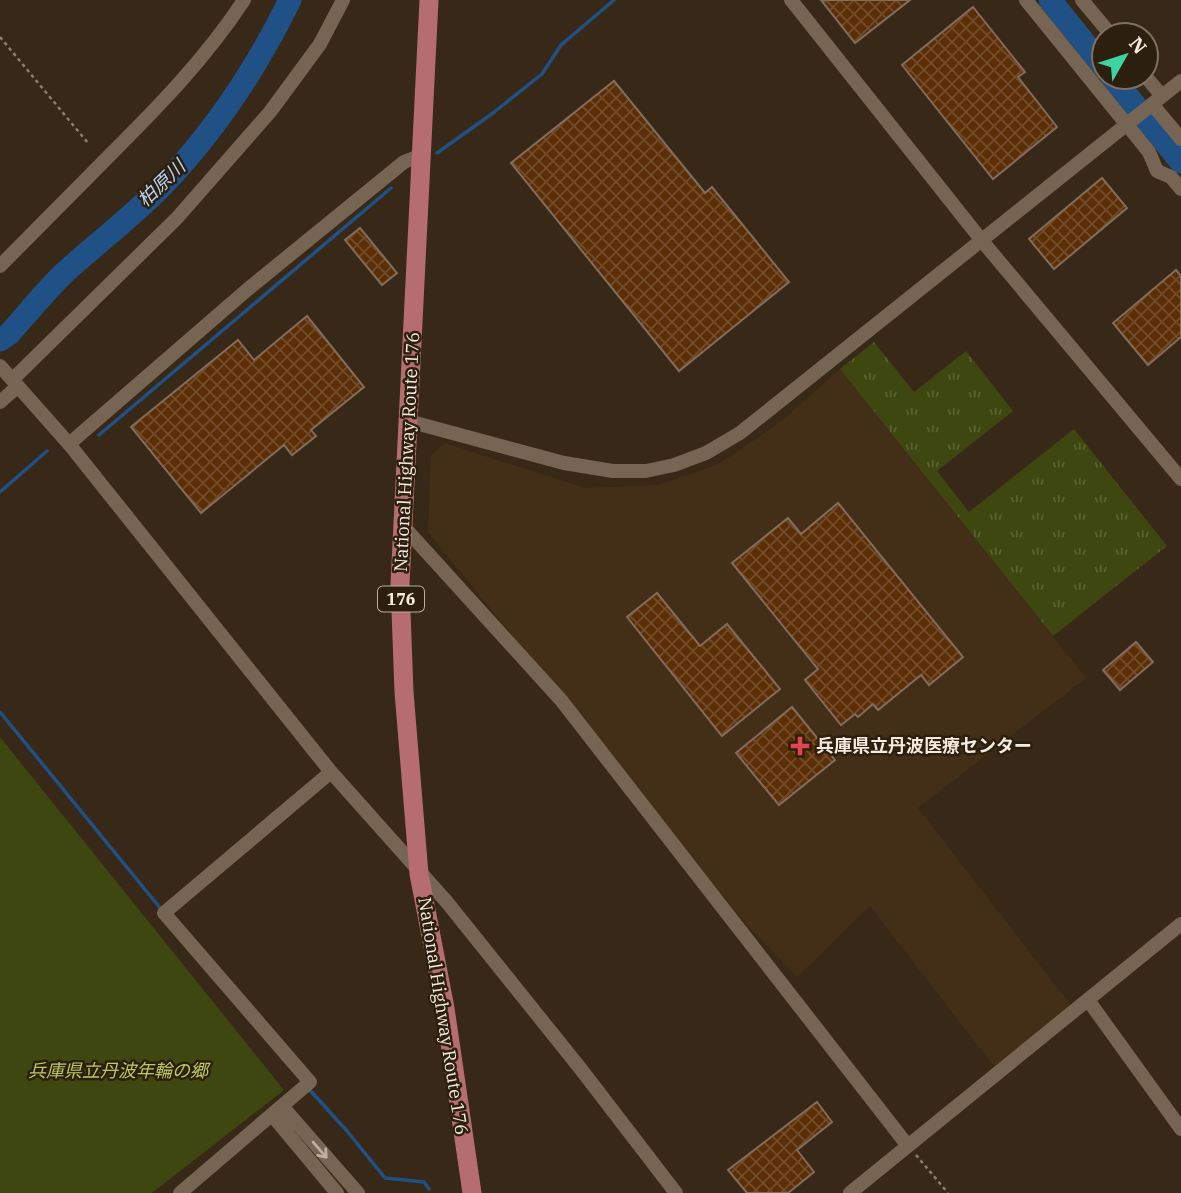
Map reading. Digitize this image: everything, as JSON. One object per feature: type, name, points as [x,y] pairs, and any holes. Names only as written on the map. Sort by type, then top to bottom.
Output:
[{"type":"highway","name":"National Highway Route 176","points":[[429,0],[400,584],[404,692],[419,874],[445,1008],[472,1193]]},
{"type":"street","points":[[0,266],[154,112],[225,30],[244,0]]},
{"type":"street","points":[[0,402],[15,383],[177,218],[270,112],[320,44],[343,0]]},
{"type":"street","points":[[792,0],[983,242],[1181,479]]},
{"type":"street","points":[[1026,0],[1130,122],[1149,152],[1157,171],[1171,177],[1181,189]]},
{"type":"street","points":[[1082,0],[1099,21]]},
{"type":"street","points":[[408,421],[564,463],[601,469],[646,471],[674,465],[706,453],[740,433],[983,242],[1181,81]]},
{"type":"street","points":[[1153,91],[1181,139]]},
{"type":"street","points":[[69,444],[248,289],[404,162],[422,155]]},
{"type":"street","points":[[0,366],[69,444],[331,772],[419,874],[446,901],[676,1193]]},
{"type":"street","points":[[403,526],[569,710],[908,1146]]},
{"type":"street","points":[[180,1193],[310,1082],[164,912],[331,772]]},
{"type":"street","points":[[850,1193],[1181,924]]},
{"type":"street","points":[[1088,1000],[1181,1129]]},
{"type":"street","points":[[277,1111],[337,1193]]},
{"type":"street","points":[[277,1111],[358,1193]]},
{"type":"path","points":[[0,37],[88,143]]},
{"type":"path","points":[[908,1146],[948,1193]]},
{"type":"shaded area","name":"兵庫県立丹波医療センター","points":[[840,369],[1086,678],[918,808],[1073,1008],[996,1069],[870,906],[797,977],[747,925],[428,532],[431,455],[445,443],[585,488],[658,485],[717,465],[779,423]]},
{"type":"green space","points":[[874,342],[914,392],[966,351],[1013,411],[937,471],[969,512],[1074,429],[1167,546],[1053,636],[840,369]]},
{"type":"green space","name":"兵庫県立丹波年輪の郷","points":[[0,737],[284,1090],[152,1193],[0,1193]]},
{"type":"building","points":[[821,0],[910,0],[855,43]]},
{"type":"building","points":[[973,7],[1025,72],[1018,77],[1057,127],[993,179],[902,65]]},
{"type":"building","points":[[614,81],[705,193],[712,187],[789,282],[679,371],[511,163]]},
{"type":"building","points":[[1102,178],[1127,208],[1054,269],[1029,239]]},
{"type":"building","points":[[360,228],[397,273],[382,285],[345,240]]},
{"type":"building","points":[[1176,270],[1181,276],[1181,337],[1148,365],[1113,323]]},
{"type":"building","points":[[307,316],[364,387],[311,430],[316,436],[292,455],[284,445],[201,513],[131,427],[238,340],[254,360]]},
{"type":"building","points":[[838,503],[963,657],[929,685],[921,675],[878,710],[873,704],[858,717],[855,714],[841,725],[805,680],[818,669],[732,563],[788,518],[801,534]]},
{"type":"building","points":[[657,593],[700,646],[727,624],[780,689],[722,736],[627,617]]},
{"type":"building","points":[[1136,642],[1153,662],[1120,690],[1103,670]]},
{"type":"building","points":[[792,707],[835,760],[779,805],[736,753]]},
{"type":"building","points":[[817,1102],[832,1122],[797,1150],[814,1172],[788,1193],[747,1193],[728,1170]]},
{"type":"waterway","name":"柏原川","points":[[0,340],[9,334],[63,274],[163,185],[200,143],[264,50],[290,0]]},
{"type":"waterway","points":[[437,153],[542,74],[561,45],[614,0]]},
{"type":"waterway","points":[[1050,0],[1090,50]]},
{"type":"waterway","points":[[1123,91],[1181,162]]},
{"type":"waterway","points":[[99,435],[391,188]]},
{"type":"waterway","points":[[0,492],[47,451]]},
{"type":"waterway","points":[[0,712],[161,909]]},
{"type":"waterway","points":[[308,1088],[385,1178],[424,1182],[429,1189]]},
{"type":"place","name":"兵庫県立丹波医療センター","points":[[800,746]]}]
